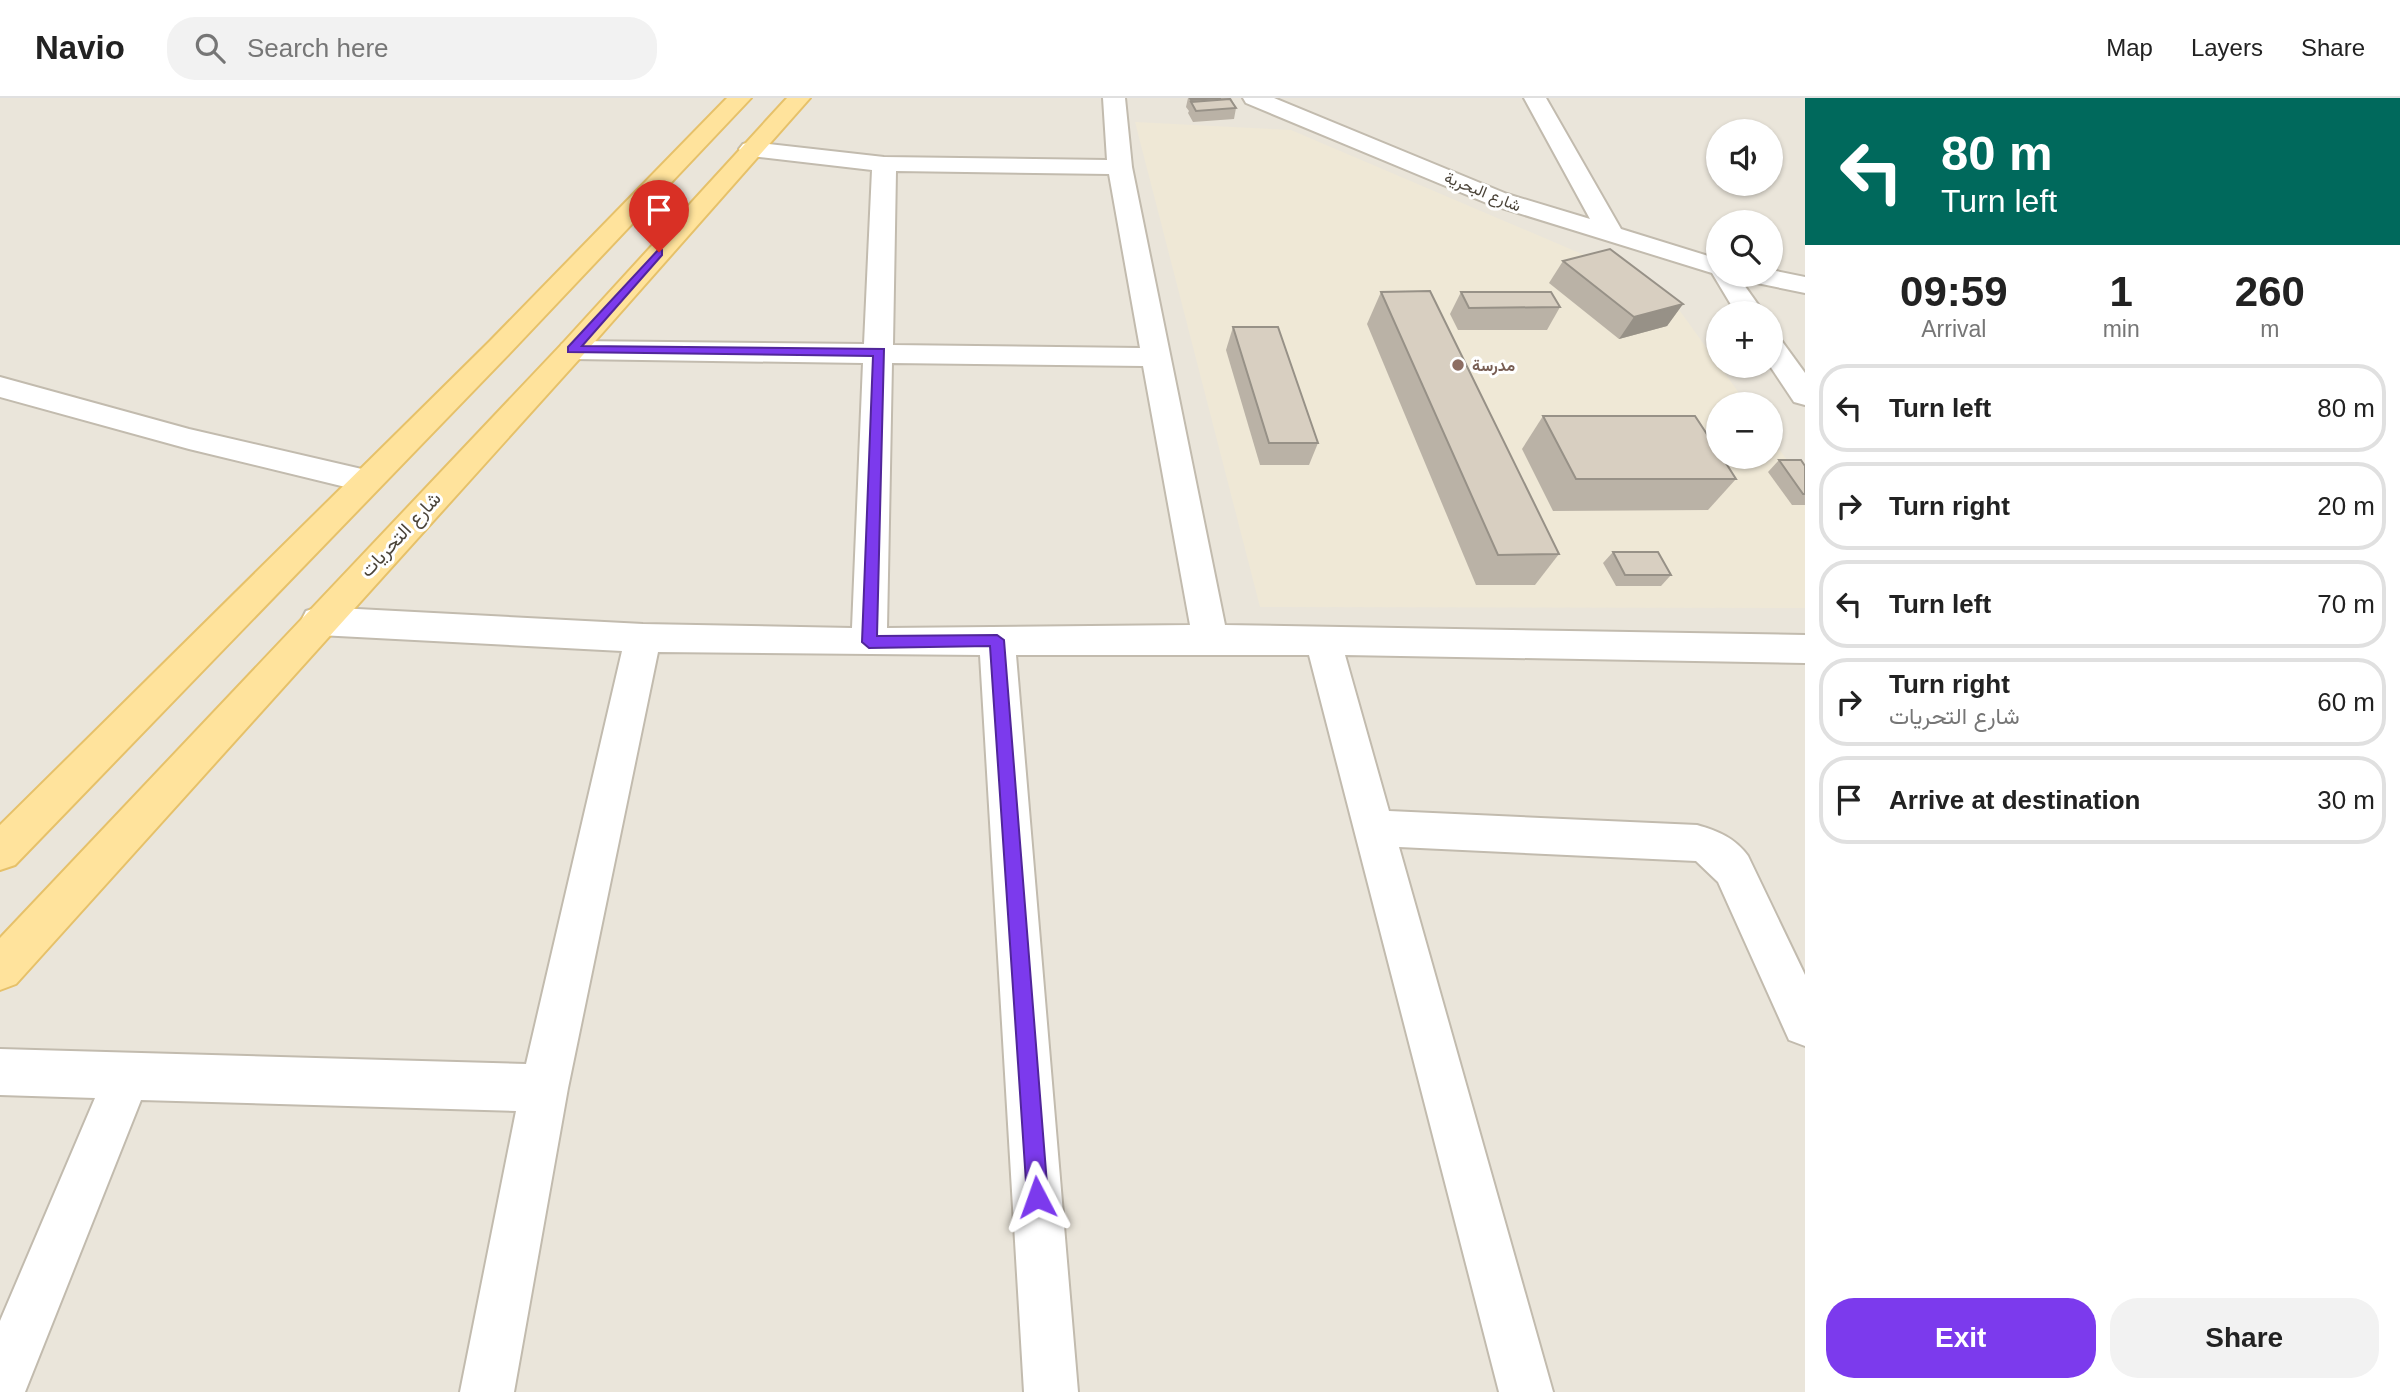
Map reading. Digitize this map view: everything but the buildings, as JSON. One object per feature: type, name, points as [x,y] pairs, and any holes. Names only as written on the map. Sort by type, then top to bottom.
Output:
[{"type":"main road","points":[[0,852],[740,98]]},
{"type":"main road","name":"شارع التحريات","points":[[0,969],[572,350],[799,98]]},
{"type":"street","points":[[1114,98],[1120,167],[1210,639]]},
{"type":"street","name":"شارع البحرية","points":[[1254,98],[1498,200],[1706,263]]},
{"type":"street","points":[[1535,98],[1612,236]]},
{"type":"street","points":[[751,149],[884,164],[1120,167]]},
{"type":"street","points":[[869,642],[884,164]]},
{"type":"street","points":[[1783,281],[1805,285]]},
{"type":"street","points":[[572,350],[1156,357]]},
{"type":"street","points":[[1783,363],[1805,395]]},
{"type":"street","points":[[0,387],[189,439],[366,481]]},
{"type":"street","points":[[319,621],[643,638],[869,642],[1323,640],[1805,649]]},
{"type":"street","points":[[487,1392],[544,1088],[643,638]]},
{"type":"street","points":[[997,640],[1051,1392]]},
{"type":"street","points":[[1323,640],[1526,1392]]},
{"type":"street","points":[[1372,828],[1697,843],[1712,847],[1723,855],[1733,869],[1805,1024]]},
{"type":"street","points":[[0,1072],[544,1088]]},
{"type":"street","points":[[0,1387],[127,1077]]},
{"type":"shaded area","points":[[0,98],[1805,98],[1805,1392],[0,1392]]},
{"type":"shaded area","name":"مدرسة","points":[[1135,122],[1291,130],[1664,289],[1706,347],[1706,378],[1728,378],[1738,392],[1706,392],[1706,469],[1783,469],[1783,455],[1805,485],[1805,608],[1260,607]]},
{"type":"place","name":"مدرسة","points":[[1458,365]]},
{"type":"route","points":[[659,252],[572,350],[879,352],[869,642],[997,640],[1037,1197]]}]
